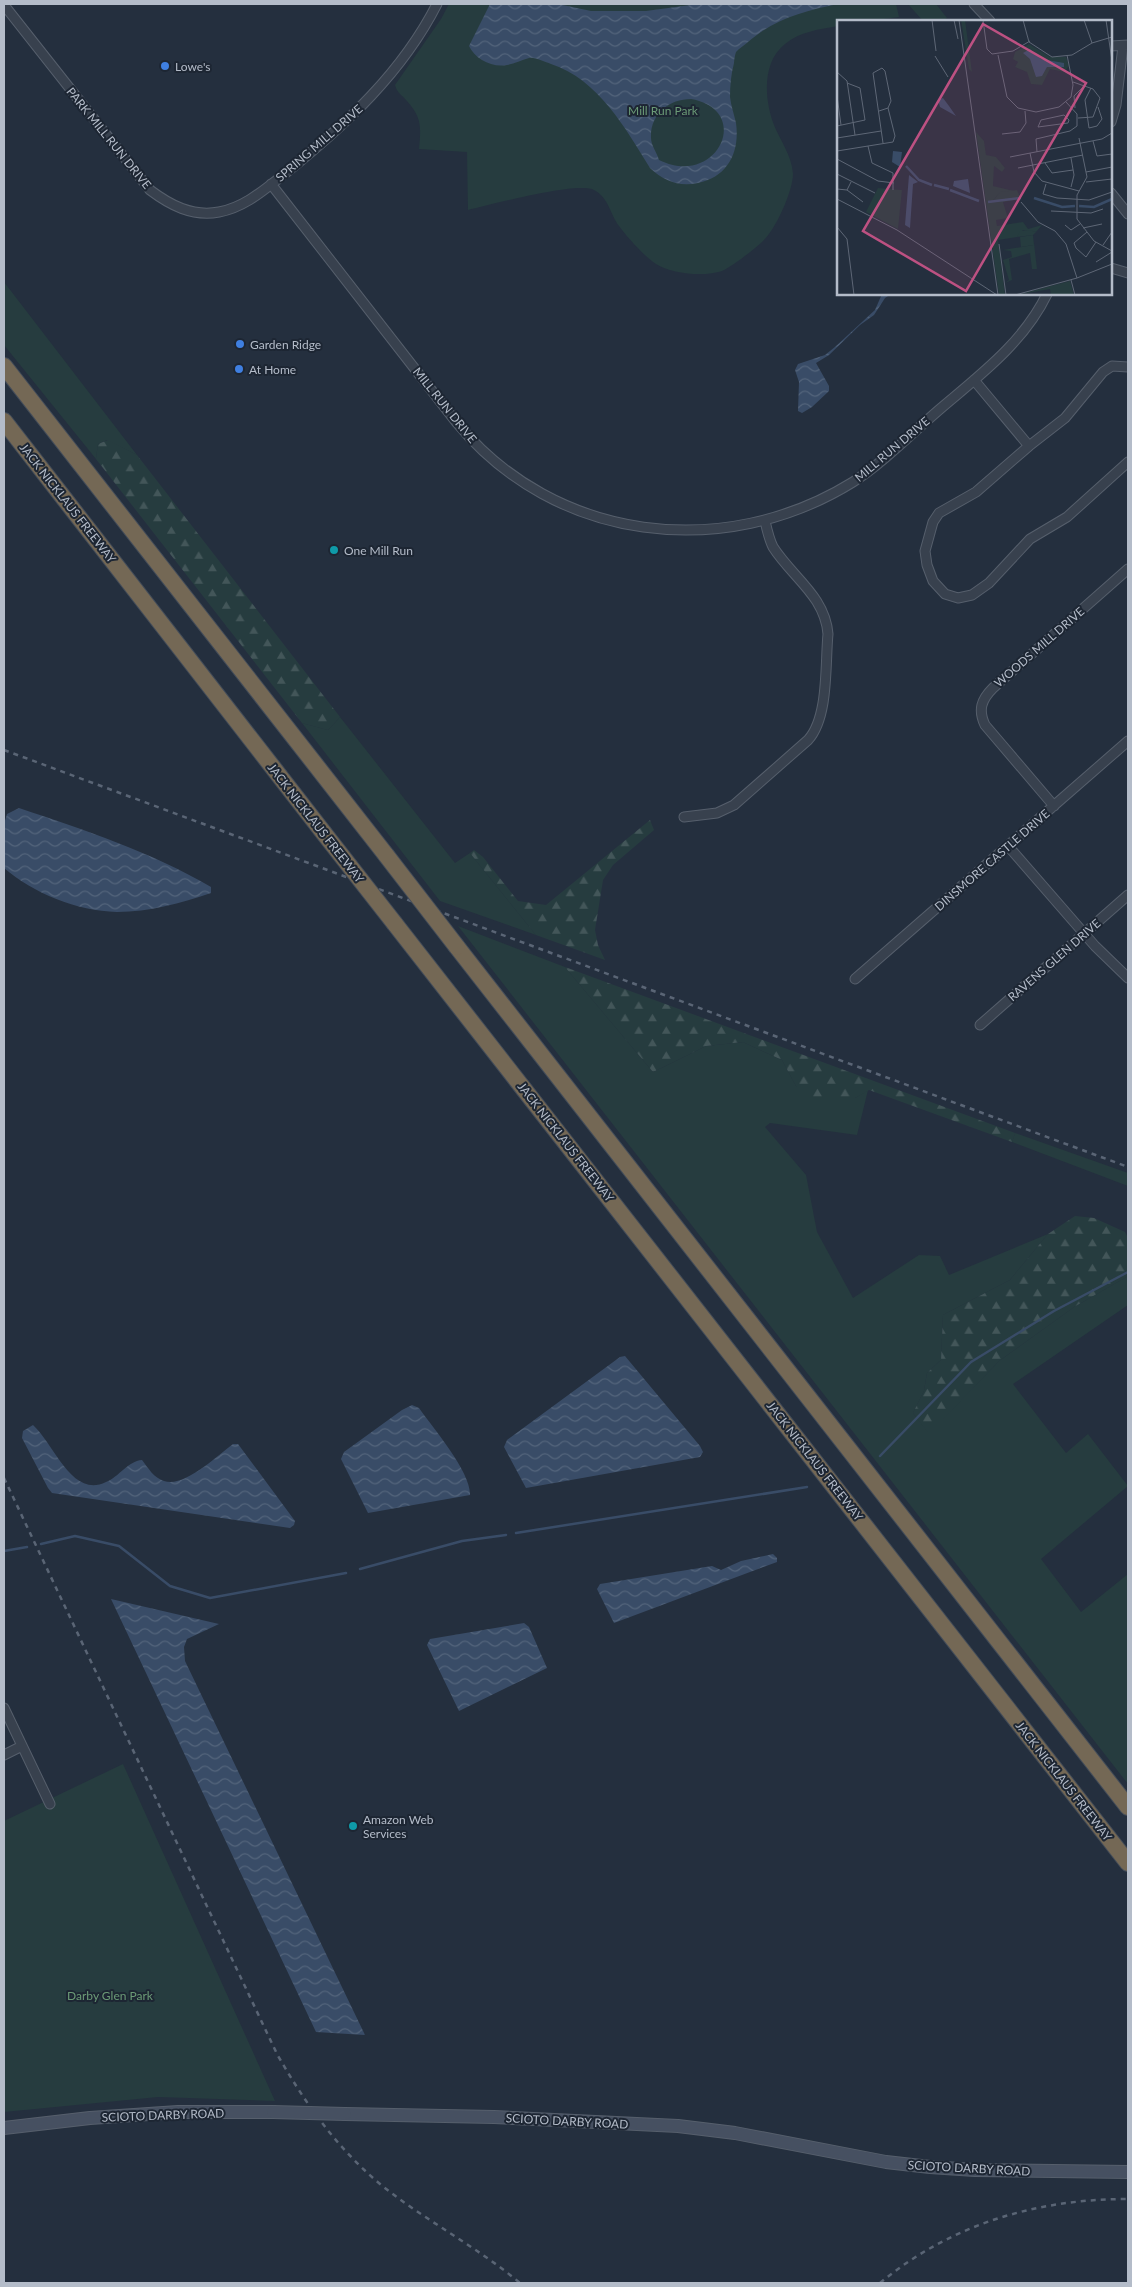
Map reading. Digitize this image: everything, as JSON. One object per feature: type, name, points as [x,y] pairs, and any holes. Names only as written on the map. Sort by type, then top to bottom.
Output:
[{"type":"highway","points":[[4,366],[1128,1807]]},
{"type":"highway","name":"JACK NICKLAUS FREEWAY","points":[[4,421],[1128,1863]]},
{"type":"main road","name":"SCIOTO DARBY ROAD","points":[[4,2128],[90,2118],[178,2112],[273,2112],[494,2117],[678,2126],[735,2133],[869,2159],[930,2167],[983,2170],[1128,2172]]},
{"type":"street","name":"SPRING MILL DRIVE","points":[[271,184],[329,138],[372,97],[414,42],[437,4]]},
{"type":"street","points":[[974,4],[989,20]]},
{"type":"street","name":"PARK MILL RUN DRIVE","points":[[4,5],[142,181],[167,202],[186,210],[206,213],[218,212],[247,202],[271,184]]},
{"type":"street","points":[[1112,46],[1126,45],[1112,119]]},
{"type":"street","name":"MILL RUN DRIVE","points":[[271,184],[470,438],[498,464],[526,484],[567,506],[617,523],[666,530],[746,526],[812,504],[854,481],[974,380],[1016,340],[1035,315],[1046,295]]},
{"type":"street","points":[[1112,194],[1128,214]]},
{"type":"street","points":[[1112,268],[1128,274]]},
{"type":"street","points":[[1128,367],[1112,366],[1103,372],[1065,418],[976,492],[939,513],[933,522],[925,551],[933,581],[945,594],[958,598],[972,596],[988,583],[1030,539],[1067,517],[1128,462]]},
{"type":"street","points":[[974,380],[1029,446]]},
{"type":"street","points":[[684,817],[717,813],[734,805],[808,740],[820,720],[828,634],[827,622],[824,612],[812,594],[774,548],[765,521]]},
{"type":"street","name":"WOODS MILL DRIVE","points":[[1054,806],[985,725],[981,715],[982,704],[986,695],[993,688],[1128,569]]},
{"type":"street","name":"DINSMORE CASTLE DRIVE","points":[[855,979],[1128,741]]},
{"type":"street","points":[[1008,846],[1084,934],[1128,978]]},
{"type":"street","name":"RAVENS GLEN DRIVE","points":[[980,1025],[1128,895]]},
{"type":"street","points":[[4,1708],[50,1804]]},
{"type":"street","points":[[4,1755],[22,1746]]},
{"type":"green space","name":"Mill Run Park","points":[[449,4],[896,4],[899,17],[876,20],[837,20],[837,26],[824,28],[797,37],[785,44],[778,52],[772,61],[769,71],[767,93],[774,125],[792,167],[792,181],[787,200],[778,220],[762,242],[737,262],[722,271],[707,274],[688,274],[670,270],[656,264],[622,231],[603,197],[594,190],[585,188],[553,191],[468,210],[467,152],[419,149],[420,129],[418,118],[412,107],[398,92],[395,85],[441,19]]},
{"type":"green space","points":[[908,4],[936,4],[947,18],[944,20],[922,20]]},
{"type":"green space","points":[[4,282],[137,455],[107,440],[98,444],[96,459],[4,345]]},
{"type":"green space","points":[[108,440],[137,455],[340,717],[328,730],[302,723],[96,459],[98,444]]},
{"type":"green space","points":[[340,717],[455,863],[470,853],[536,935],[440,901],[302,723],[328,730]]},
{"type":"green space","points":[[650,820],[654,830],[613,865],[603,880],[595,930],[598,945],[605,960],[536,935],[470,853],[474,850],[483,857],[518,901],[546,905]]},
{"type":"green space","points":[[458,926],[565,967],[653,1072],[706,1046],[743,1042],[782,1060],[796,1086],[855,1098],[868,1090],[857,1135],[770,1123],[765,1127],[806,1175],[817,1232],[853,1298],[919,1255],[940,1256],[949,1275],[1048,1234],[1010,1280],[943,1315],[941,1360],[927,1373],[924,1391],[913,1413],[929,1433],[999,1361],[1074,1307],[1128,1276],[1128,1305],[1013,1384],[1066,1453],[1088,1434],[1128,1486],[1041,1559],[1081,1612],[1128,1574],[1128,1784]]},
{"type":"green space","points":[[565,967],[1015,1133],[1012,1142],[869,1090],[855,1098],[815,1098],[796,1086],[782,1060],[743,1042],[706,1046],[653,1072]]},
{"type":"green space","points":[[1015,1133],[1128,1173],[1128,1186],[1012,1142]]},
{"type":"green space","points":[[1075,1216],[1094,1218],[1125,1232],[1128,1238],[1128,1276],[1074,1307],[999,1361],[929,1434],[913,1413],[924,1391],[927,1373],[941,1360],[943,1315],[1010,1280],[1048,1234]]},
{"type":"green space","name":"Darby Glen Park","points":[[123,1764],[275,2101],[158,2097],[4,2112],[4,1821]]},
{"type":"water","points":[[490,4],[558,4],[591,11],[646,11],[698,4],[838,4],[801,13],[768,27],[736,52],[730,93],[737,134],[734,153],[730,162],[717,175],[708,180],[691,184],[666,180],[650,168],[621,122],[609,107],[597,93],[568,71],[531,58],[501,66],[490,64],[475,55],[469,46]],"holes":[[[691,99],[710,106],[721,117],[724,131],[720,144],[711,156],[697,164],[680,166],[659,160],[651,141],[652,129],[657,115],[668,105],[683,100]]]},
{"type":"water","points":[[882,295],[890,295],[885,298],[874,315],[860,325],[829,355],[816,363],[829,386],[829,391],[812,407],[802,413],[798,411],[799,382],[795,370],[798,364],[825,355],[875,310]]},
{"type":"water","points":[[19,808],[93,833],[141,852],[211,887],[211,893],[165,906],[117,912],[102,911],[71,904],[42,893],[4,868],[4,824],[7,814]]},
{"type":"water","points":[[625,1356],[700,1446],[703,1452],[700,1457],[526,1488],[504,1447],[507,1440],[620,1357]]},
{"type":"water","points":[[412,1405],[419,1408],[450,1450],[469,1485],[470,1495],[368,1513],[341,1459],[344,1452],[402,1410]]},
{"type":"water","points":[[33,1425],[73,1476],[83,1483],[94,1485],[111,1480],[132,1463],[142,1460],[160,1480],[172,1482],[181,1480],[200,1470],[233,1444],[238,1444],[295,1521],[294,1525],[290,1528],[52,1493],[22,1438],[23,1431]]},
{"type":"water","points":[[773,1554],[777,1558],[777,1562],[614,1623],[597,1589],[600,1584],[712,1566],[721,1570],[741,1561]]},
{"type":"water","points":[[111,1599],[219,1624],[187,1639],[184,1647],[185,1661],[365,2035],[316,2032]]},
{"type":"water","points":[[524,1623],[529,1627],[547,1668],[459,1711],[427,1645],[430,1639]]},
{"type":"waterway","points":[[880,1456],[971,1362],[1054,1311],[1128,1272]]},
{"type":"waterway","points":[[516,1533],[807,1487]]},
{"type":"waterway","points":[[360,1569],[462,1541],[506,1535]]},
{"type":"waterway","points":[[41,1544],[75,1536],[119,1546],[170,1586],[210,1598],[346,1573]]},
{"type":"waterway","points":[[4,1551],[27,1547]]},
{"type":"railway","points":[[4,750],[1128,1167]]},
{"type":"railway","points":[[4,1478],[277,2054],[299,2090],[335,2140],[380,2184],[486,2257],[520,2283]]},
{"type":"railway","points":[[880,2283],[907,2262],[936,2245],[966,2230],[996,2219],[1028,2210],[1061,2204],[1094,2200],[1128,2199]]},
{"type":"place","name":"Lowe's","points":[[165,66]]},
{"type":"place","name":"Garden Ridge","points":[[240,344]]},
{"type":"place","name":"At Home","points":[[239,369]]},
{"type":"place","name":"One Mill Run","points":[[334,550]]},
{"type":"place","name":"Amazon Web Services","points":[[353,1826]]}]
